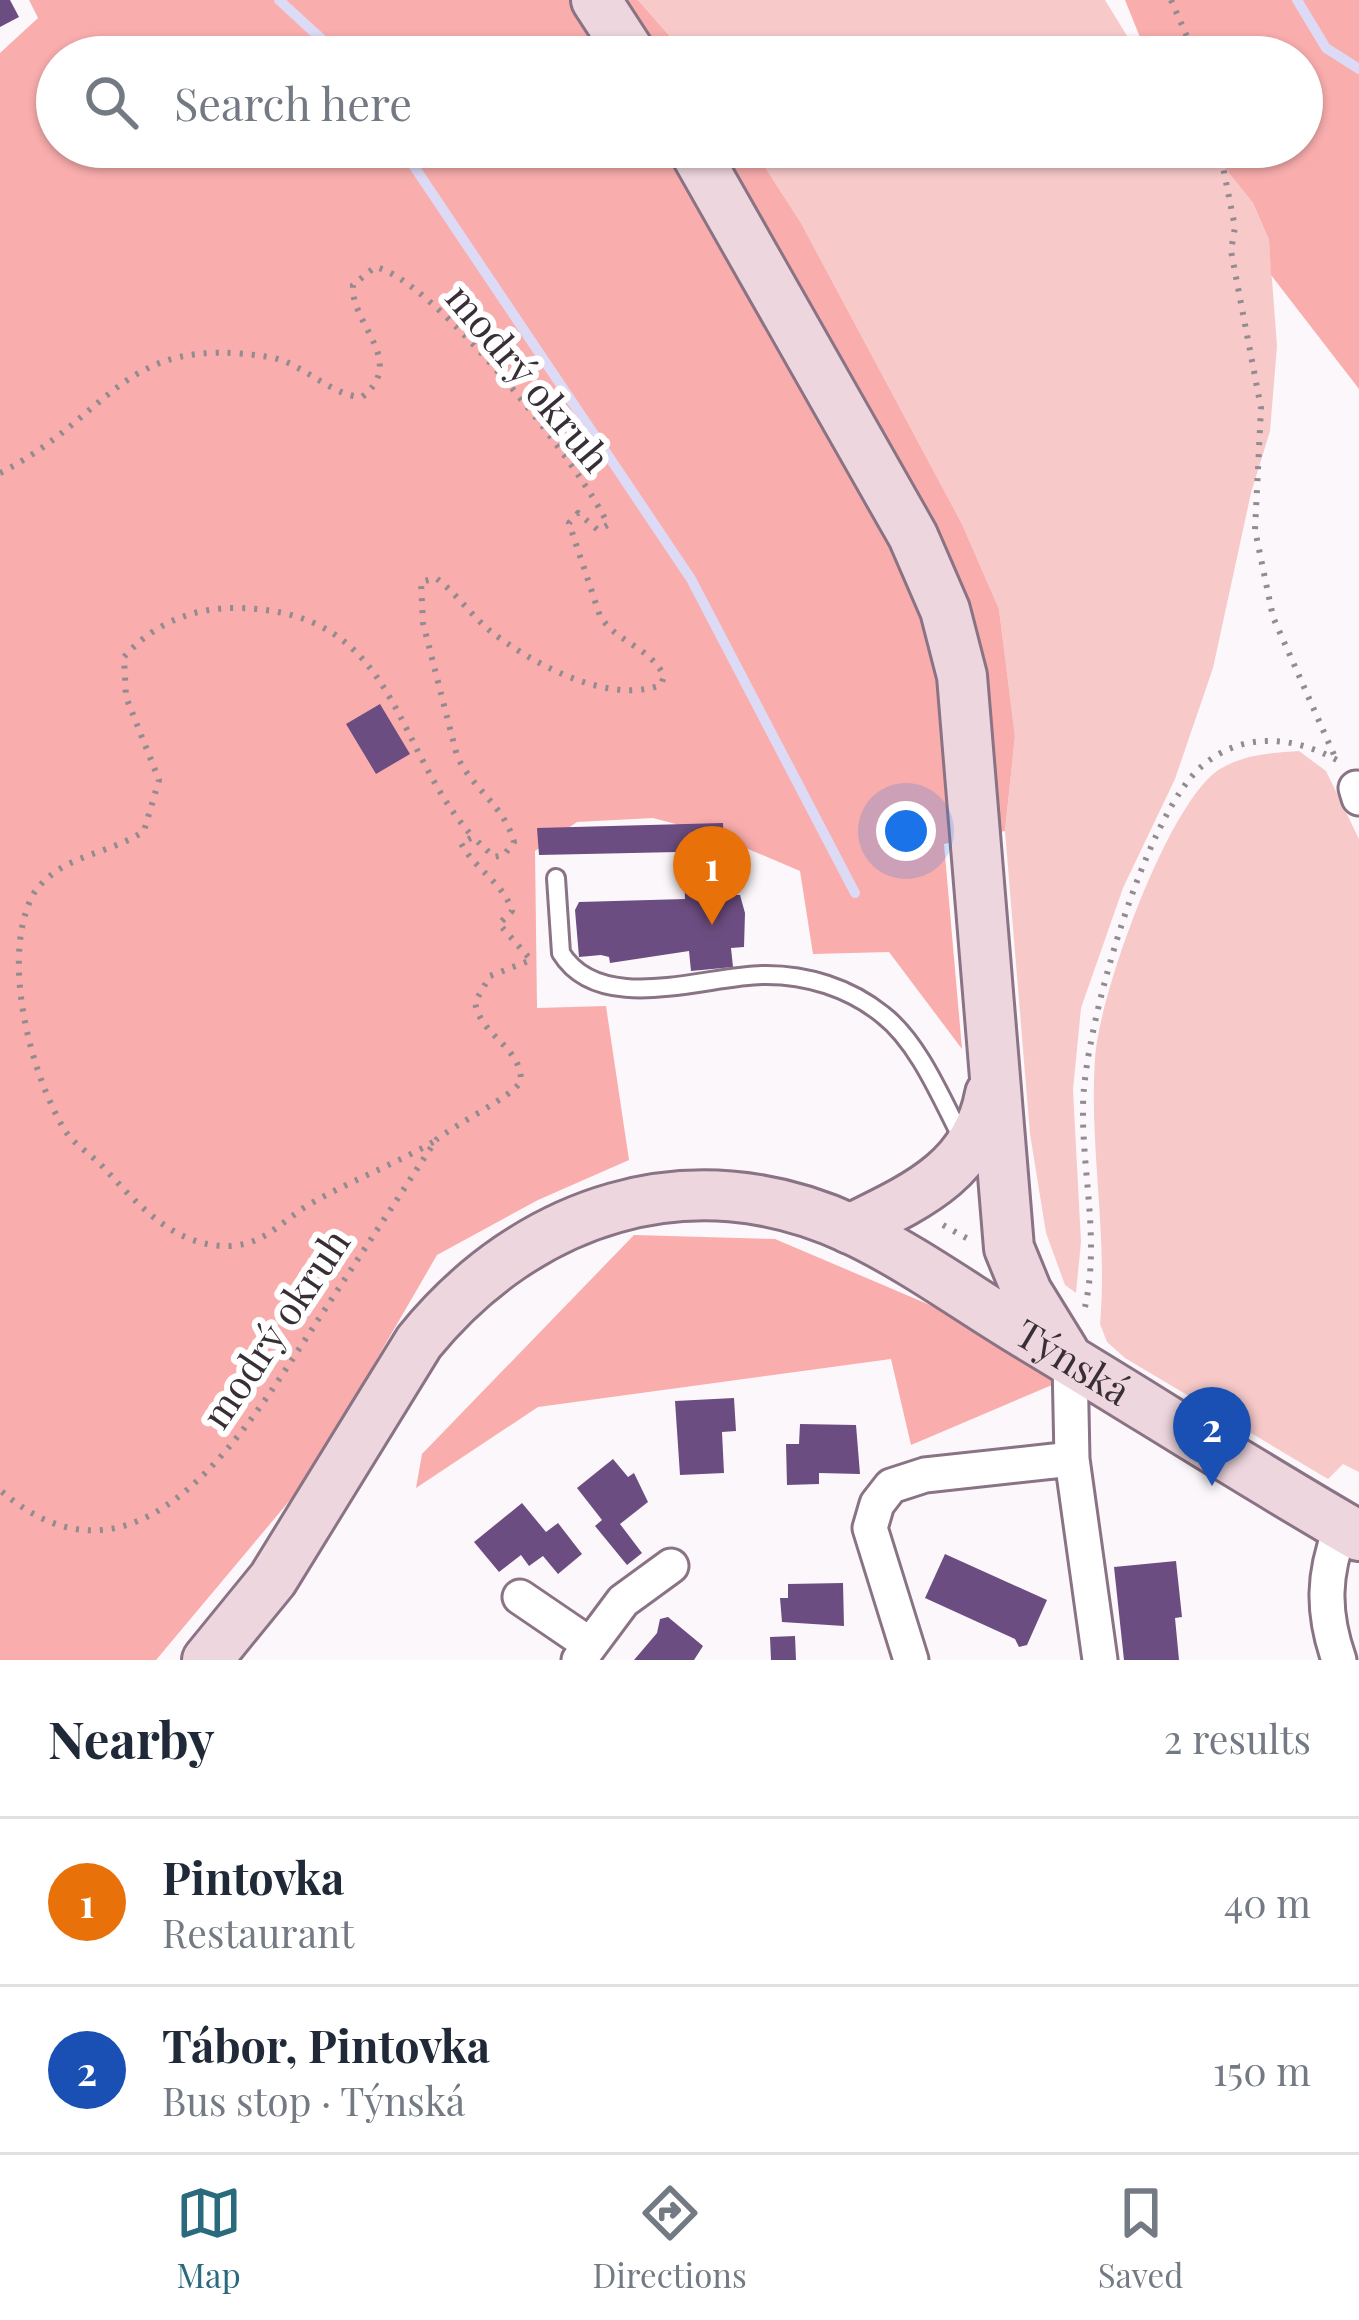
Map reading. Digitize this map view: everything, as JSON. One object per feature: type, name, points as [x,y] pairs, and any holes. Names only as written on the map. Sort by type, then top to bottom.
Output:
[{"type":"street","points":[[596,0],[619,36]]},
{"type":"street","points":[[704,168],[913,536],[945,610],[962,676],[1009,1248],[1027,1292],[1070,1361],[1072,1459],[1100,1660]]},
{"type":"street","points":[[850,1229],[944,1178],[985,1124],[993,1081]]},
{"type":"street","name":"Týnská","points":[[207,1660],[273,1579],[418,1342],[467,1287],[515,1248],[592,1214],[683,1197],[765,1203],[850,1229],[1350,1531]]},
{"type":"street","points":[[911,1660],[870,1528],[877,1504],[891,1486],[925,1474],[1072,1459]]},
{"type":"street","points":[[1339,1660],[1325,1600],[1328,1562],[1350,1531]]},
{"type":"street","points":[[520,1598],[584,1652],[623,1600],[671,1566]]},
{"type":"lane","points":[[556,878],[561,953],[589,979],[631,988],[766,974],[831,984],[887,1017],[927,1073],[969,1151]]},
{"type":"path","points":[[1171,0],[1187,36]]},
{"type":"path","points":[[1224,168],[1235,227],[1231,251],[1262,407],[1255,530],[1273,617],[1350,782]]},
{"type":"path","name":"modrý okruh","points":[[0,473],[45,448],[142,368],[178,353],[274,358],[362,397],[378,371],[380,352],[352,298],[353,285],[375,267],[386,269],[436,305],[513,392],[594,500],[608,525],[605,531],[578,512],[569,523],[590,592],[609,630],[645,653],[664,676],[661,686],[623,690],[560,672],[487,628],[454,592],[427,577],[419,601],[445,724],[466,776],[496,804],[514,842],[503,856],[494,857],[473,837],[461,843],[470,862],[508,899],[512,911],[499,924],[530,960],[490,976],[475,1002],[485,1027],[520,1065],[521,1081],[504,1100],[474,1110],[436,1140],[250,1423],[201,1482],[157,1513],[120,1528],[78,1528],[22,1509],[0,1490]]},
{"type":"path","points":[[436,1140],[306,1206],[257,1241],[230,1246],[178,1236],[150,1216],[64,1130],[19,1010],[15,951],[33,895],[48,878],[80,856],[144,831],[159,780],[126,698],[124,657],[166,622],[207,609],[276,611],[346,643],[394,699],[431,782],[473,837]]},
{"type":"path","points":[[1084,1310],[1090,1174],[1083,1107],[1092,1026],[1141,871],[1200,767],[1244,742],[1302,742],[1350,782]]},
{"type":"path","points":[[936,1222],[977,1244]]},
{"type":"shaded area","points":[[29,0],[638,0],[670,36],[36,36],[36,168],[766,168],[801,223],[962,524],[999,609],[1015,736],[1005,831],[944,844],[962,1049],[889,952],[813,954],[800,871],[713,834],[653,818],[577,822],[535,851],[537,1008],[606,1006],[629,1160],[538,1200],[437,1255],[306,1481],[156,1660],[0,1660],[0,53],[38,18]]},
{"type":"shaded area","points":[[638,0],[1105,0],[1127,36],[670,36]]},
{"type":"shaded area","points":[[1125,0],[1359,0],[1359,389],[1271,275],[1269,240],[1253,203],[1225,168],[1323,168],[1323,36],[1140,36]]},
{"type":"shaded area","points":[[766,168],[1225,168],[1253,203],[1269,240],[1277,346],[1270,431],[1251,493],[1213,668],[1175,779],[1123,888],[1081,1008],[1073,1090],[1081,1242],[1076,1293],[1065,1285],[1046,1233],[1030,1134],[1005,831],[1015,736],[999,609],[962,524],[801,223]]},
{"type":"shaded area","points":[[1299,751],[1326,771],[1359,839],[1359,1472],[1343,1464],[1328,1479],[1125,1358],[1107,1342],[1100,1324],[1095,1059],[1122,949],[1158,859],[1200,788],[1220,769],[1239,760]]},
{"type":"shaded area","points":[[634,1235],[775,1239],[1085,1371],[911,1445],[891,1359],[538,1407],[416,1488],[422,1454]]},
{"type":"building","points":[[0,0],[10,0],[19,17],[0,27]]},
{"type":"building","points":[[380,704],[410,754],[376,774],[346,724]]},
{"type":"building","points":[[723,823],[724,844],[679,845],[678,852],[539,855],[537,828]]},
{"type":"building","points":[[725,872],[727,895],[740,895],[745,913],[744,947],[731,948],[733,967],[691,971],[689,951],[610,963],[609,957],[601,955],[579,957],[575,910],[579,902],[685,899],[684,875]]},
{"type":"building","points":[[734,1398],[736,1431],[722,1432],[724,1473],[680,1475],[675,1401]]},
{"type":"building","points":[[800,1424],[856,1425],[860,1474],[819,1473],[819,1484],[787,1485],[786,1444],[799,1444]]},
{"type":"building","points":[[613,1459],[628,1477],[634,1473],[648,1502],[620,1524],[642,1553],[627,1565],[595,1526],[602,1520],[577,1488]]},
{"type":"building","points":[[522,1503],[546,1532],[558,1523],[582,1554],[558,1574],[543,1556],[529,1566],[521,1555],[499,1572],[474,1542]]},
{"type":"building","points":[[945,1554],[1047,1600],[1027,1645],[1019,1647],[1015,1639],[925,1598]]},
{"type":"building","points":[[1176,1561],[1182,1617],[1175,1618],[1179,1660],[1124,1660],[1114,1567]]},
{"type":"building","points":[[843,1583],[844,1626],[782,1622],[780,1598],[788,1598],[788,1584]]},
{"type":"building","points":[[668,1617],[703,1646],[694,1660],[634,1660],[657,1633],[660,1619]]},
{"type":"building","points":[[795,1636],[796,1660],[771,1660],[770,1637]]},
{"type":"waterway","points":[[279,0],[318,36]]},
{"type":"waterway","points":[[1297,0],[1319,36]]},
{"type":"waterway","points":[[1323,43],[1359,69]]},
{"type":"waterway","points":[[415,168],[691,579],[855,893]]},
{"type":"place","name":"Pintovka","points":[[712,925]]},
{"type":"place","name":"Tábor, Pintovka","points":[[1212,1486]]}]
